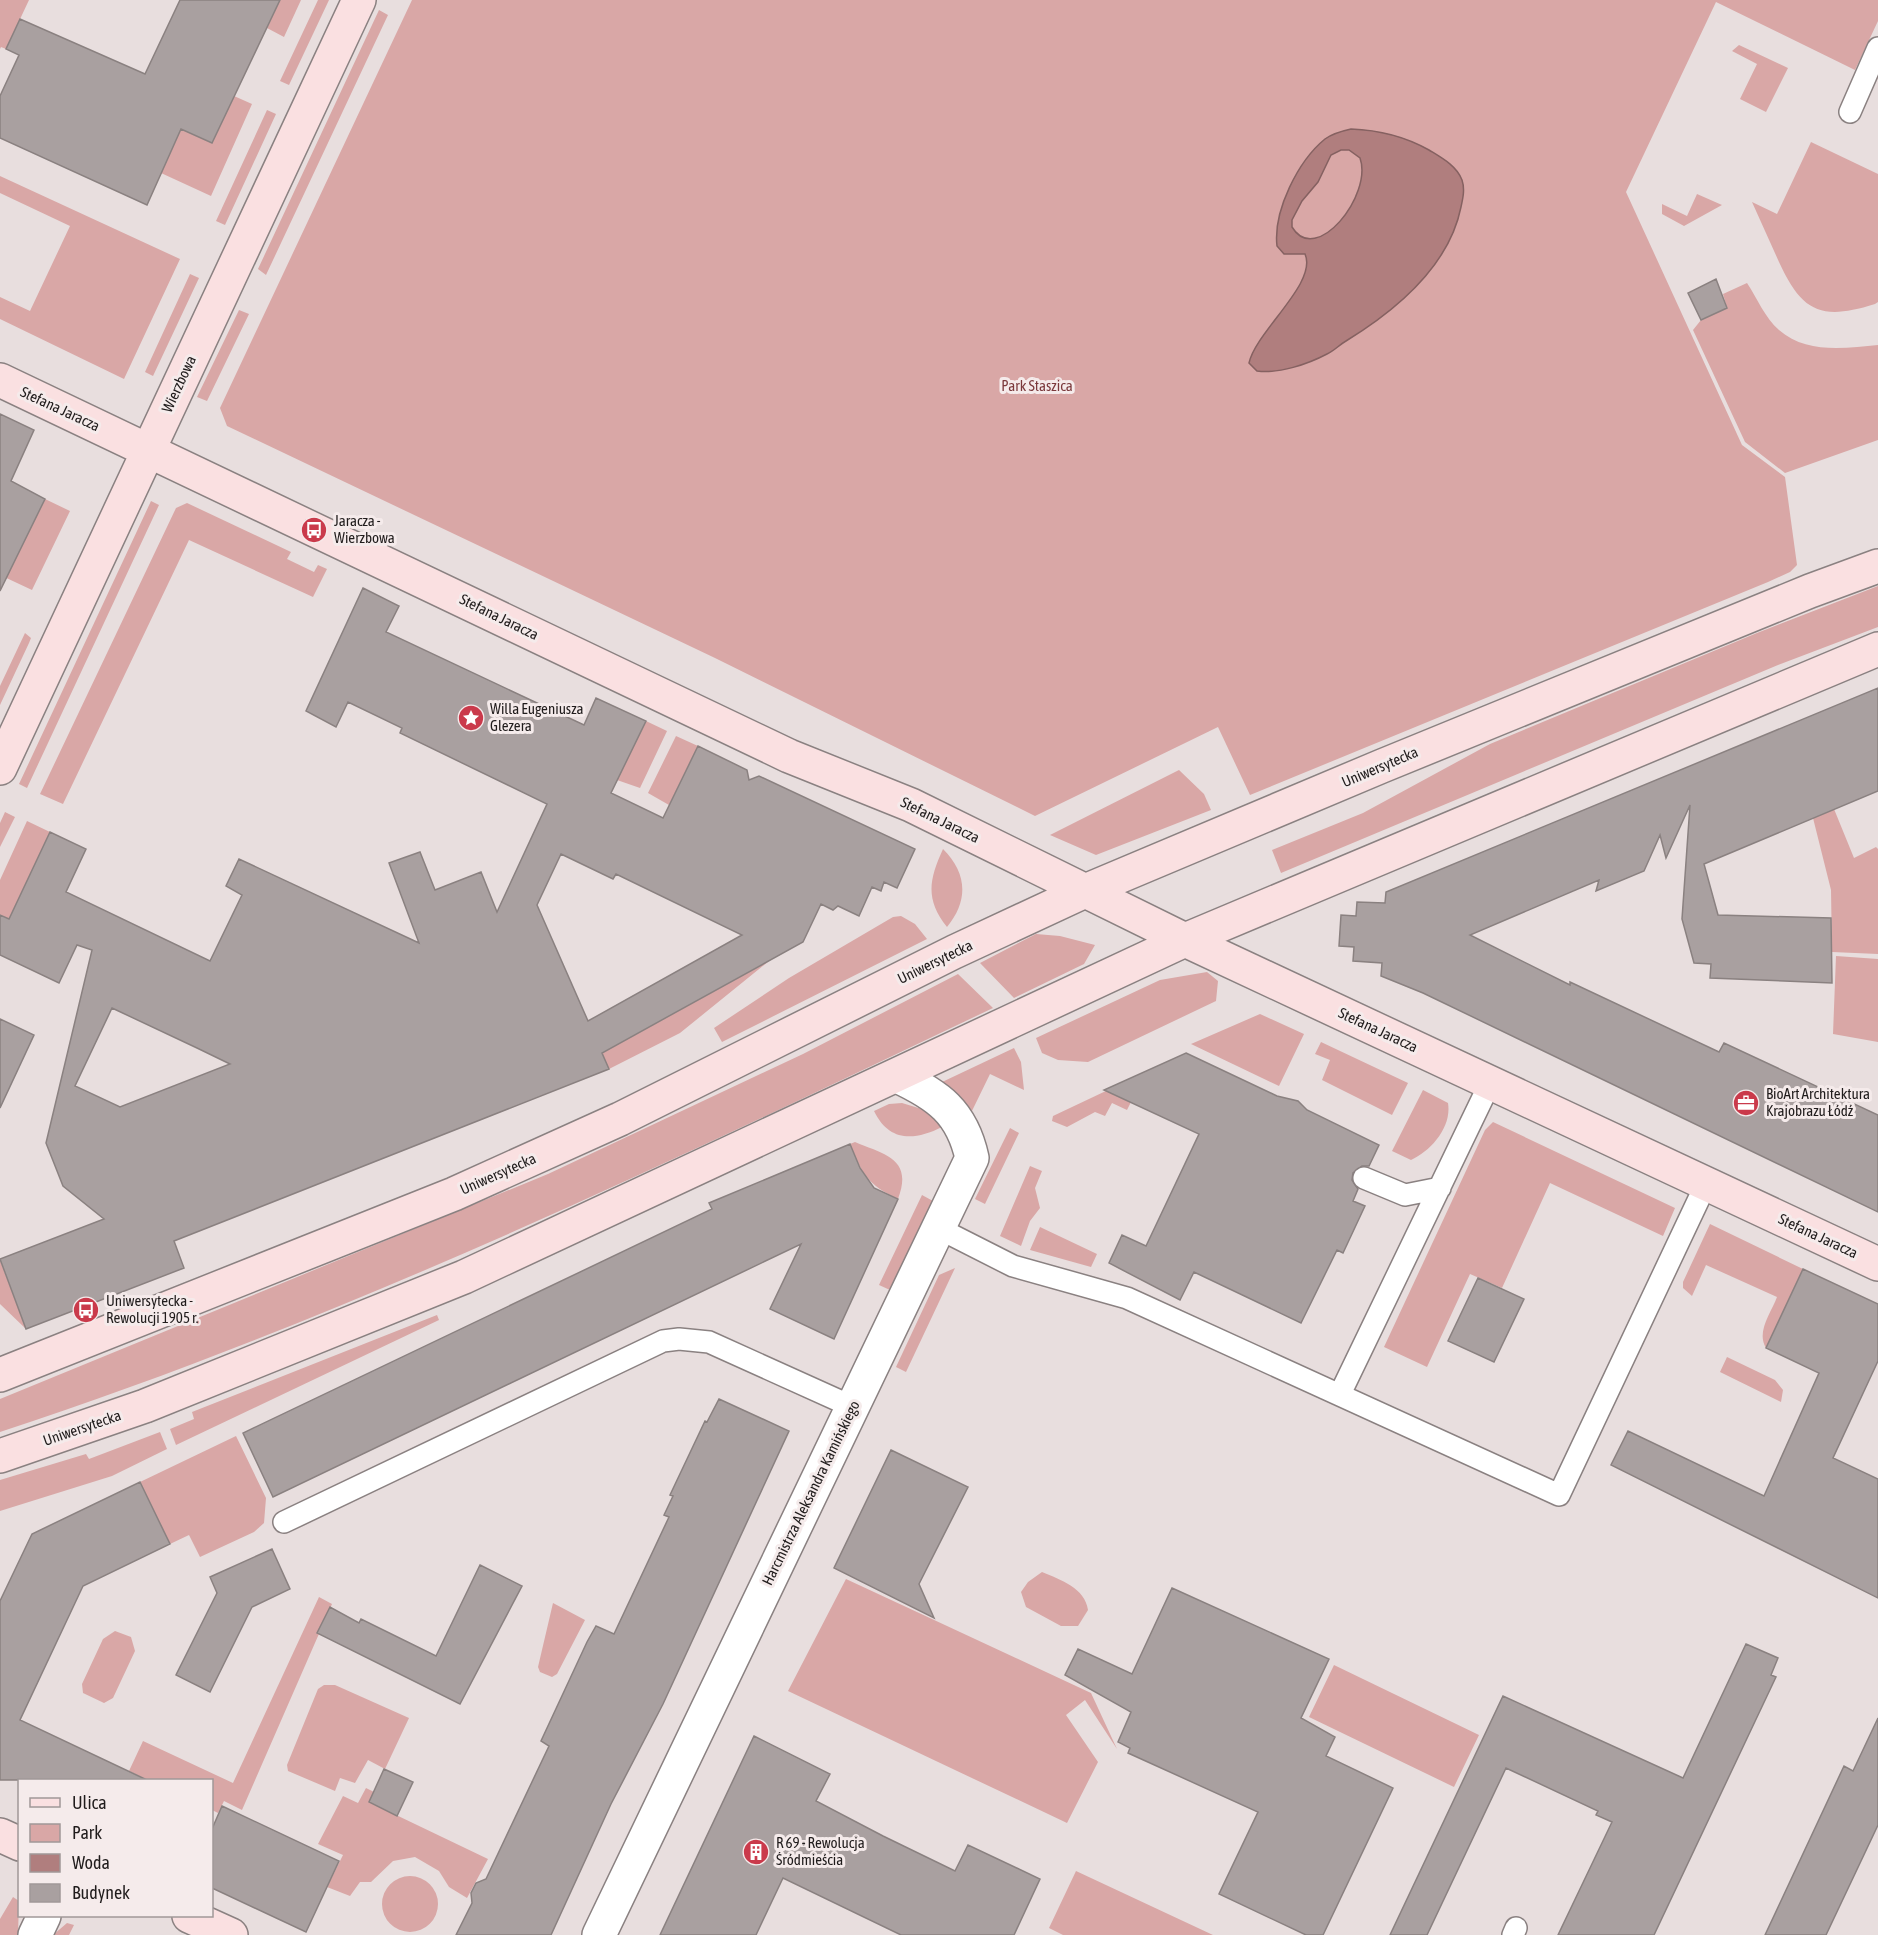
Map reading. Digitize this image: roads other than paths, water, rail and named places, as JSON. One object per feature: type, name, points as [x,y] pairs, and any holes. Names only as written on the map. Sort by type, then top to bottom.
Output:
[{"type":"main road","name":"Wierzbowa","points":[[0,768],[359,0]]},
{"type":"main road","name":"Stefana Jaracza","points":[[0,380],[789,756],[911,805],[1185,940],[1878,1264]]},
{"type":"main road","name":"Uniwersytecka","points":[[0,1375],[454,1194],[620,1119],[954,952],[1085,891],[1382,766],[1810,591],[1878,566]]},
{"type":"main road","name":"Uniwersytecka","points":[[0,1456],[155,1402],[464,1277],[1185,940],[1456,824],[1878,649]]},
{"type":"main road","points":[[0,1835],[18,1843]]},
{"type":"main road","points":[[191,1917],[231,1935]]},
{"type":"street","name":"Harcmistrza Aleksandra Kamińskiego","points":[[599,1935],[940,1229],[972,1158],[962,1123],[949,1108],[897,1076]]},
{"type":"street","points":[[36,1935],[45,1917]]},
{"type":"lane","points":[[1850,111],[1878,48]]},
{"type":"lane","points":[[1340,1394],[1490,1083]]},
{"type":"lane","points":[[1364,1178],[1405,1195],[1440,1188]]},
{"type":"lane","points":[[940,1229],[1013,1266],[1127,1298],[1560,1495],[1707,1184]]},
{"type":"lane","points":[[284,1522],[663,1341],[679,1339],[709,1342],[853,1407]]},
{"type":"water","points":[[1351,129],[1401,137],[1429,150],[1453,166],[1460,175],[1464,190],[1455,229],[1445,249],[1417,285],[1401,301],[1365,329],[1332,351],[1302,365],[1284,370],[1257,371],[1249,363],[1254,350],[1295,293],[1307,266],[1305,254],[1284,254],[1277,246],[1277,232],[1283,203],[1297,173],[1315,148],[1328,137]],"holes":[[[1341,150],[1349,150],[1360,158],[1362,173],[1351,207],[1327,233],[1315,238],[1302,237],[1292,227],[1292,220],[1302,201],[1318,182],[1331,155]]]},
{"type":"place","name":"Jaracza - Wierzbowa","points":[[314,530]]},
{"type":"place","name":"Willa Eugeniusza Glezera","points":[[471,718]]},
{"type":"place","name":"BioArt Architektura Krajobrazu Łódź","points":[[1746,1103]]},
{"type":"place","name":"Uniwersytecka - Rewolucji 1905 r.","points":[[86,1310]]},
{"type":"place","name":"R 69 - Rewolucja Śródmieścia","points":[[756,1852]]},
{"type":"park label","name":"Park Staszica","points":[[1037,386]]}]
